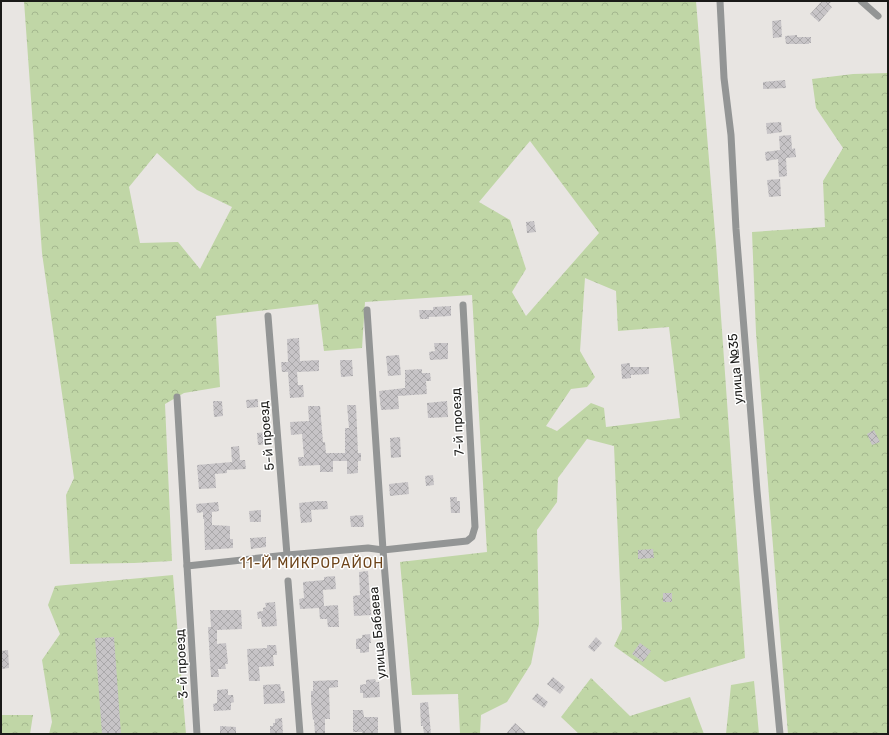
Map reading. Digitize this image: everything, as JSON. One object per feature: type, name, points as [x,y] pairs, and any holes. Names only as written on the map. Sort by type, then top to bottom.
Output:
[{"type":"street","name":"улица №35","points":[[720,1],[724,78],[731,135],[736,229],[780,734]]},
{"type":"street","points":[[861,1],[878,16]]},
{"type":"street","name":"7-й проезд","points":[[383,550],[467,541],[472,537],[475,527],[463,305]]},
{"type":"street","name":"улица Бабаева","points":[[367,310],[383,550],[398,734]]},
{"type":"street","name":"5-й проезд","points":[[268,316],[287,555]]},
{"type":"street","name":"3-й проезд","points":[[177,397],[197,734]]},
{"type":"street","points":[[187,566],[368,548],[383,550]]},
{"type":"street","points":[[288,581],[300,734]]},
{"type":"green space","points":[[24,1],[696,1],[716,245],[745,658],[665,682],[614,646],[622,629],[614,446],[587,439],[558,478],[557,502],[537,530],[539,624],[531,664],[507,702],[481,715],[480,734],[460,734],[458,694],[412,695],[400,562],[487,552],[472,295],[365,302],[362,348],[324,351],[318,304],[216,316],[220,387],[184,393],[165,404],[172,561],[70,564],[66,495],[74,478],[42,253]],"holes":[[[530,141],[599,233],[526,316],[512,292],[526,269],[510,220],[479,202]],[[157,153],[197,190],[232,207],[200,269],[178,242],[140,243],[129,187]],[[585,278],[616,291],[618,331],[669,327],[680,418],[606,427],[604,408],[591,403],[557,431],[546,426],[571,389],[587,387],[595,377],[580,351]]]},
{"type":"green space","points":[[888,73],[888,734],[788,734],[756,333],[752,232],[825,227],[823,181],[843,148],[816,108],[812,79],[853,74]]},
{"type":"green space","points":[[173,575],[186,734],[49,734],[52,722],[42,660],[60,634],[48,605],[55,586]]},
{"type":"green space","points":[[591,678],[630,716],[690,697],[704,734],[579,734],[561,717]]},
{"type":"green space","points":[[754,681],[759,734],[726,734],[731,685]]},
{"type":"green space","points":[[1,715],[33,715],[30,734],[1,734]]},
{"type":"building","points":[[822,1],[832,1],[829,4],[832,7],[819,22],[810,14]]},
{"type":"building","points":[[781,20],[782,37],[773,38],[772,21]]},
{"type":"building","points":[[797,35],[797,37],[811,37],[811,43],[786,44],[785,36]]},
{"type":"building","points":[[785,80],[786,88],[763,89],[763,82]]},
{"type":"building","points":[[781,122],[782,132],[767,134],[766,123]]},
{"type":"building","points":[[791,135],[792,149],[795,148],[796,157],[786,158],[787,176],[779,177],[778,159],[766,161],[765,152],[780,150],[779,136]]},
{"type":"building","points":[[780,179],[781,196],[769,197],[767,180]]},
{"type":"building","points":[[534,221],[536,232],[527,233],[526,222]]},
{"type":"building","points":[[451,306],[451,316],[420,319],[419,310],[433,310],[433,307]]},
{"type":"building","points":[[299,338],[300,361],[319,360],[319,371],[297,372],[298,385],[303,385],[304,397],[290,398],[288,372],[282,372],[281,362],[288,362],[287,339]]},
{"type":"building","points":[[434,343],[448,343],[448,359],[430,360],[429,352],[435,351]]},
{"type":"building","points":[[399,355],[401,375],[388,376],[386,356]]},
{"type":"building","points":[[340,360],[352,360],[353,376],[341,377]]},
{"type":"building","points":[[630,363],[630,367],[649,367],[649,374],[631,375],[631,378],[622,379],[621,364]]},
{"type":"building","points":[[422,369],[422,373],[430,373],[431,381],[426,381],[427,394],[398,396],[399,409],[381,410],[379,391],[405,388],[405,370]]},
{"type":"building","points":[[258,399],[258,407],[247,408],[246,400]]},
{"type":"building","points":[[213,401],[222,401],[223,416],[214,417]]},
{"type":"building","points":[[447,401],[448,417],[428,418],[427,403]]},
{"type":"building","points":[[347,405],[356,405],[358,453],[361,453],[361,461],[358,461],[358,473],[347,474],[347,461],[333,461],[333,472],[320,472],[320,465],[299,466],[298,457],[304,457],[302,434],[291,435],[290,422],[309,421],[308,406],[320,406],[323,442],[325,442],[326,453],[345,453],[345,428],[349,428]]},
{"type":"building","points":[[874,430],[880,442],[872,445],[867,434]]},
{"type":"building","points":[[266,432],[267,444],[258,445],[257,433]]},
{"type":"building","points":[[400,437],[401,457],[391,458],[390,438]]},
{"type":"building","points":[[239,446],[240,460],[245,460],[246,469],[227,470],[227,473],[215,474],[216,488],[199,489],[197,465],[232,462],[231,447]]},
{"type":"building","points":[[433,475],[434,485],[426,486],[425,476]]},
{"type":"building","points":[[408,482],[409,494],[390,496],[389,484]]},
{"type":"building","points":[[450,497],[457,497],[457,501],[460,501],[460,513],[451,513]]},
{"type":"building","points":[[327,501],[328,509],[311,510],[312,522],[301,523],[299,503]]},
{"type":"building","points":[[218,502],[219,511],[212,512],[212,525],[230,526],[230,539],[233,539],[233,548],[205,550],[203,512],[197,513],[196,504]]},
{"type":"building","points":[[261,510],[261,522],[250,522],[249,511]]},
{"type":"building","points":[[363,515],[364,527],[351,527],[350,516]]},
{"type":"building","points":[[266,537],[266,547],[251,549],[250,538]]},
{"type":"building","points":[[653,549],[654,558],[638,559],[638,550]]},
{"type":"building","points":[[368,571],[371,615],[354,616],[353,596],[360,595],[359,572]]},
{"type":"building","points":[[335,576],[336,589],[323,590],[324,606],[338,605],[339,627],[328,627],[327,619],[320,619],[319,608],[300,609],[299,599],[304,598],[303,582],[324,580],[324,577]]},
{"type":"building","points":[[663,593],[672,593],[672,602],[663,602]]},
{"type":"building","points":[[275,602],[277,626],[262,627],[261,618],[258,619],[257,612],[263,611],[263,608],[266,607],[265,603]]},
{"type":"building","points":[[210,610],[241,610],[242,629],[217,630],[217,644],[226,643],[228,664],[225,664],[226,669],[218,669],[219,677],[211,677],[208,627],[211,627]]},
{"type":"building","points":[[370,634],[371,643],[369,643],[369,652],[360,653],[360,649],[356,649],[356,639],[362,638],[362,635]]},
{"type":"building","points":[[114,637],[121,734],[102,734],[95,638]]},
{"type":"building","points":[[596,637],[602,643],[594,652],[588,647]]},
{"type":"building","points":[[640,643],[651,651],[643,662],[632,654]]},
{"type":"building","points":[[267,645],[276,645],[277,655],[273,655],[274,666],[259,667],[260,681],[249,681],[247,649],[267,648]]},
{"type":"building","points":[[8,650],[9,668],[1,669],[1,651]]},
{"type":"building","points":[[553,677],[565,687],[560,694],[547,684]]},
{"type":"building","points":[[375,679],[376,682],[379,682],[380,697],[363,698],[363,693],[360,693],[360,685],[366,684],[366,680]]},
{"type":"building","points":[[338,680],[338,687],[329,688],[330,719],[325,719],[325,734],[315,734],[311,701],[313,681]]},
{"type":"building","points":[[280,684],[281,691],[284,691],[285,703],[264,704],[263,685]]},
{"type":"building","points":[[228,689],[228,695],[233,695],[234,702],[231,703],[231,710],[214,711],[213,704],[217,703],[217,690]]},
{"type":"building","points":[[537,693],[548,702],[544,708],[532,699]]},
{"type":"building","points":[[428,702],[431,734],[424,734],[423,726],[421,726],[420,703]]},
{"type":"building","points":[[353,710],[363,710],[364,717],[378,717],[378,734],[362,734],[362,732],[353,732]]},
{"type":"building","points":[[282,718],[283,734],[270,734],[270,726],[273,726],[275,719]]},
{"type":"building","points":[[515,723],[527,734],[506,734]]},
{"type":"building","points":[[220,726],[236,727],[236,734],[220,734]]},
{"type":"district","name":"11-Й МИКРОРАЙОН","points":[[312,563]]}]
